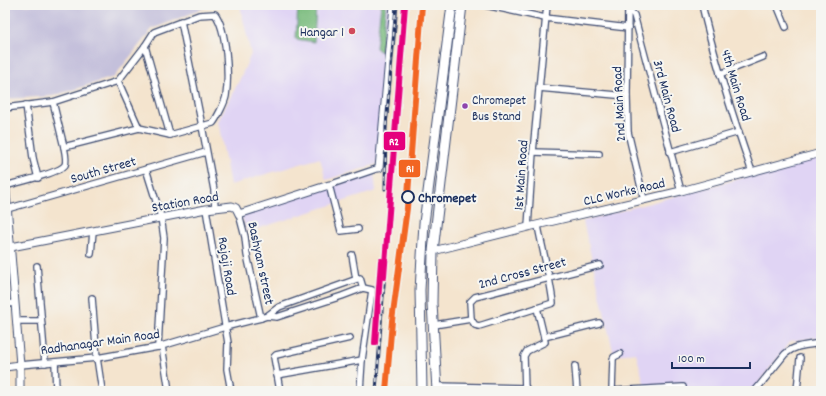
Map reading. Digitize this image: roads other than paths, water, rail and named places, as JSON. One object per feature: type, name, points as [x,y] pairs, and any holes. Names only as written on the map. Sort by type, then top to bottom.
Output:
[{"type":"main road","points":[[422,391],[420,290],[424,222],[452,5]]},
{"type":"main road","points":[[437,388],[433,251],[462,5]]},
{"type":"street","points":[[239,214],[379,168],[394,5]]},
{"type":"street","points":[[486,5],[545,18],[628,28]]},
{"type":"street","name":"1st Main Road","points":[[528,227],[533,152],[547,5]]},
{"type":"street","name":"4th Main Road","points":[[702,5],[720,74],[752,172]]},
{"type":"street","points":[[777,5],[786,26]]},
{"type":"street","name":"2nd Main Road","points":[[628,7],[628,132],[644,200]]},
{"type":"street","name":"3rd Main Road","points":[[628,7],[634,15],[681,191]]},
{"type":"street","points":[[5,108],[53,102],[118,81],[154,32],[199,14],[215,14],[219,18],[225,40],[227,55],[226,96],[213,123],[170,135],[139,128],[64,147]]},
{"type":"street","points":[[181,21],[214,190],[216,208]]},
{"type":"street","points":[[145,46],[170,135]]},
{"type":"street","points":[[720,74],[763,57]]},
{"type":"street","points":[[118,81],[139,128]]},
{"type":"street","points":[[539,88],[627,96]]},
{"type":"street","points":[[5,186],[38,178],[64,166],[66,162],[64,147],[53,102]]},
{"type":"street","points":[[26,105],[33,158],[38,178]]},
{"type":"street","points":[[670,152],[739,132]]},
{"type":"street","name":"South Street","points":[[7,209],[206,152]]},
{"type":"street","points":[[533,152],[599,154]]},
{"type":"street","name":"CLC Works Road","points":[[433,251],[681,191],[821,153]]},
{"type":"street","points":[[146,169],[161,217],[164,238],[160,346],[169,391]]},
{"type":"street","points":[[5,181],[17,321],[20,391]]},
{"type":"street","points":[[329,185],[341,232],[358,229]]},
{"type":"street","name":"Station Road","points":[[11,247],[206,209],[232,206],[236,208],[239,214]]},
{"type":"street","name":"Rajaji Road","points":[[206,209],[228,343],[228,369],[231,391]]},
{"type":"street","name":"Bashyam street","points":[[239,214],[261,318]]},
{"type":"street","name":"1st Main Road","points":[[537,308],[553,303],[550,277],[542,249],[538,226]]},
{"type":"street","points":[[91,254],[93,231]]},
{"type":"street","points":[[352,255],[356,279]]},
{"type":"street","name":"2nd Cross Street","points":[[471,319],[470,302],[475,297],[600,265]]},
{"type":"street","points":[[37,266],[40,321],[45,363]]},
{"type":"street","points":[[267,316],[279,307],[356,279],[360,278],[363,288]]},
{"type":"street","points":[[267,316],[277,317],[363,288],[372,290],[362,360],[360,391]]},
{"type":"street","points":[[92,298],[97,358],[102,391]]},
{"type":"street","points":[[5,304],[15,303]]},
{"type":"street","points":[[434,325],[471,319],[475,325],[479,326],[537,308],[545,342],[527,351],[524,356],[526,389],[437,388]]},
{"type":"street","name":"Radhanagar Main Road","points":[[5,367],[97,358],[160,346],[267,316]]},
{"type":"street","points":[[17,321],[40,321]]},
{"type":"street","points":[[544,337],[599,323]]},
{"type":"street","points":[[280,391],[274,357],[276,355],[350,338]]},
{"type":"street","points":[[755,391],[789,350],[821,343]]},
{"type":"street","points":[[620,354],[614,356],[613,359],[612,391],[683,389]]},
{"type":"street","points":[[797,391],[800,358]]},
{"type":"street","points":[[276,375],[362,360]]},
{"type":"street","points":[[55,362],[56,391]]},
{"type":"street","points":[[575,366],[577,391]]},
{"type":"railway","points":[[385,189],[386,126],[396,5]]},
{"type":"railway","points":[[376,391],[405,5]]},
{"type":"place","name":"Hangar 1","points":[[352,31]]},
{"type":"place","name":"Chromepet Bus Stand","points":[[465,106]]},
{"type":"place","name":"Chromepet","points":[[408,197]]}]
